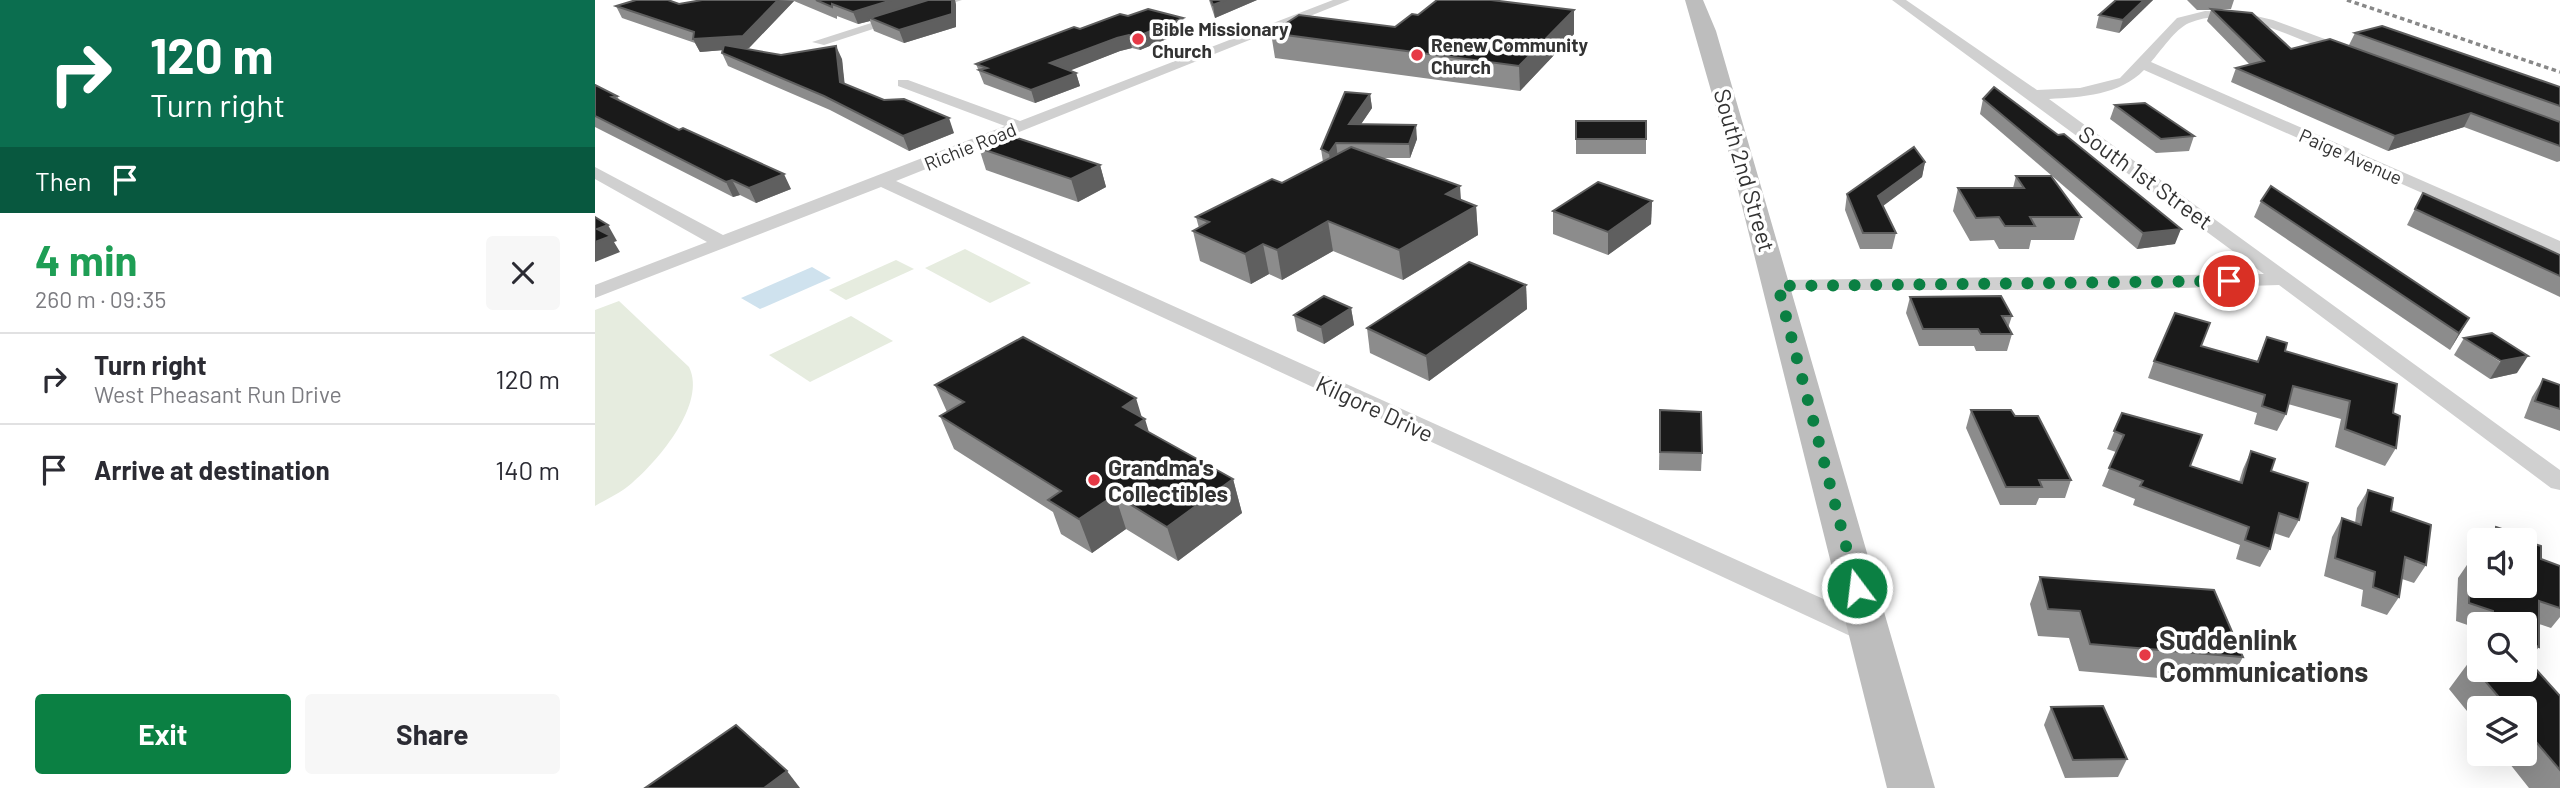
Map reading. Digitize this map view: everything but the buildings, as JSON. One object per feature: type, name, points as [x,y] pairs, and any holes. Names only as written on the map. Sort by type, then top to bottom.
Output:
[{"type":"main road","name":"South 2nd Street","points":[[1694,0],[1706,31],[1778,286],[1912,788]]},
{"type":"street","points":[[819,41],[956,0]]},
{"type":"street","name":"Richie Road","points":[[595,292],[1344,0]]},
{"type":"street","name":"South 1st Street","points":[[1898,0],[2034,95],[2560,482]]},
{"type":"street","points":[[2034,95],[2080,93],[2125,82],[2182,21],[2205,15],[2239,16],[2268,23],[2357,56]]},
{"type":"street","name":"Paige Avenue","points":[[2143,64],[2560,248]]},
{"type":"street","points":[[903,83],[1019,126]]},
{"type":"street","points":[[595,172],[723,243]]},
{"type":"street","name":"Kilgore Drive","points":[[883,181],[1392,417],[1869,632]]},
{"type":"street","points":[[1778,286],[2118,284],[2285,279]]},
{"type":"shaded area","points":[[965,249],[1031,283],[990,303],[925,268]]},
{"type":"shaded area","points":[[896,260],[914,269],[846,300],[829,290]]},
{"type":"shaded area","points":[[619,301],[689,367],[693,381],[686,413],[667,446],[628,486],[595,506],[595,310]]},
{"type":"shaded area","points":[[851,316],[893,341],[810,382],[769,355]]},
{"type":"water","points":[[812,267],[831,278],[760,309],[741,298]]},
{"type":"railway","points":[[2347,0],[2560,72]]},
{"type":"place","name":"Bible Missionary Church","points":[[1138,39]]},
{"type":"place","name":"Renew Community Church","points":[[1417,55]]},
{"type":"place","name":"Grandma's Collectibles","points":[[1094,480]]},
{"type":"place","name":"Suddenlink Communications","points":[[2145,655]]},
{"type":"route","points":[[1857,588],[1778,286],[2229,281]]}]
